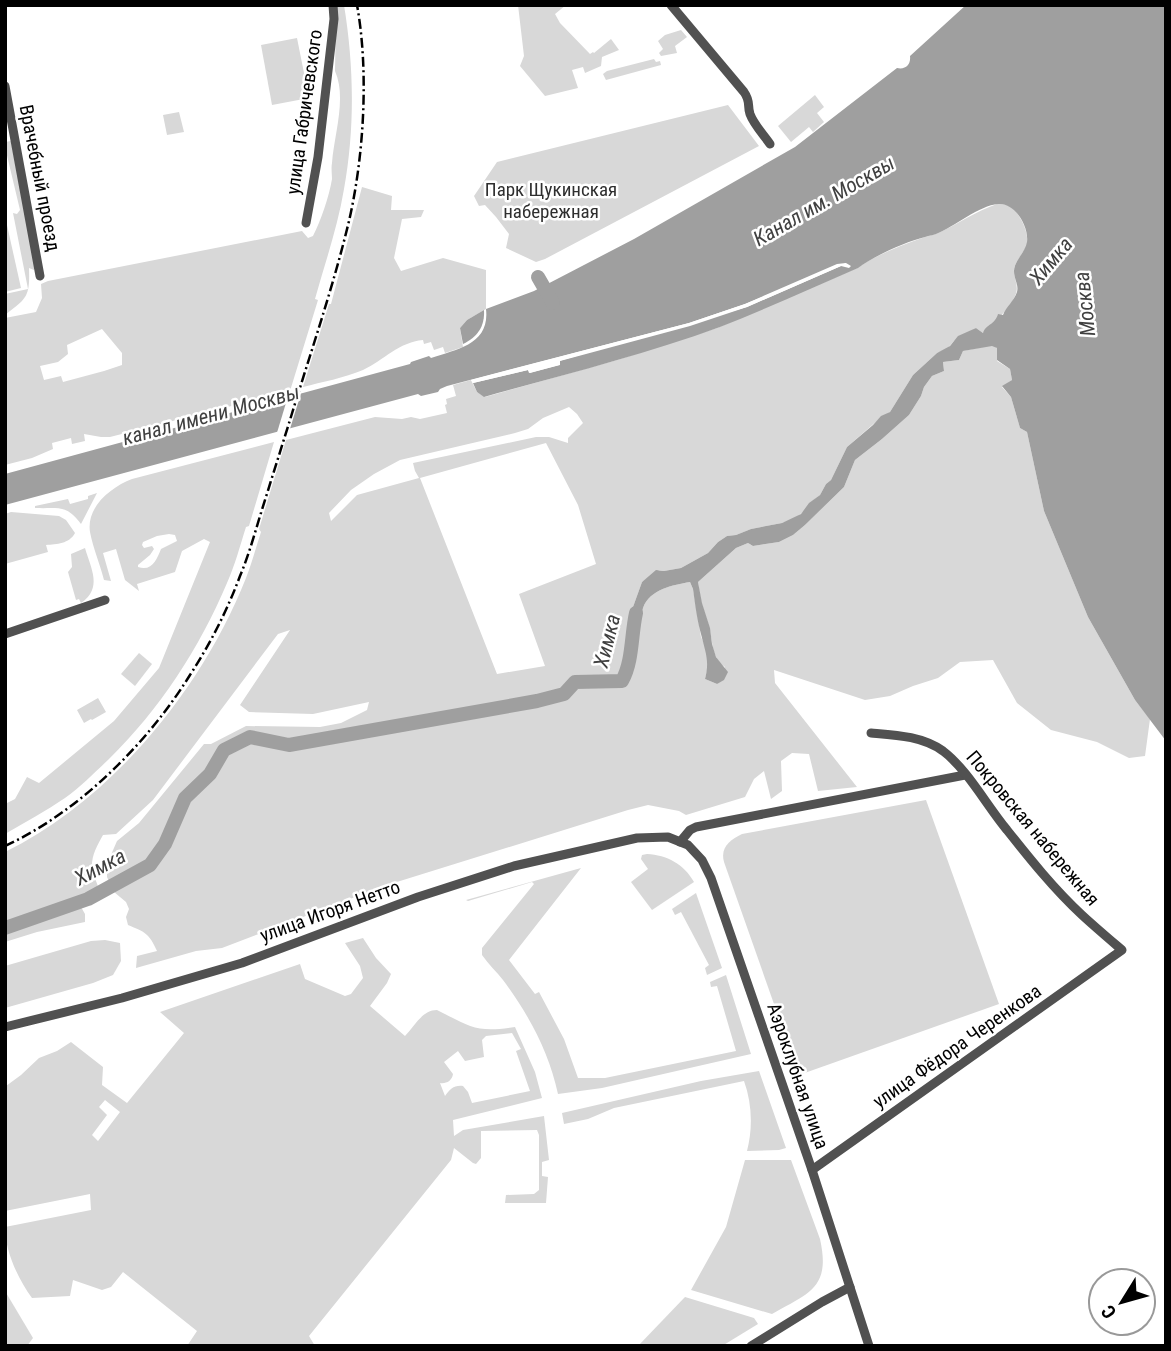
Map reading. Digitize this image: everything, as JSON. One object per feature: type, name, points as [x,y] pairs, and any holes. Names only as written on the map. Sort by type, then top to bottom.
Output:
[{"type":"street","name":"улица Габричевского","points":[[306,223],[318,157],[334,19],[333,5]]},
{"type":"street","points":[[670,5],[744,92],[750,102],[752,118],[770,144]]},
{"type":"street","name":"Врачебный проезд","points":[[5,86],[40,276]]},
{"type":"street","points":[[5,634],[106,600]]},
{"type":"street","name":"Покровская набережная","points":[[871,733],[919,740],[937,748],[957,764],[1045,875],[1080,913],[1122,950]]},
{"type":"street","points":[[680,842],[696,827],[965,775]]},
{"type":"street","name":"Аэроклубная улица","points":[[668,836],[688,845],[702,860],[711,877],[869,1346]]},
{"type":"street","name":"улица Игоря Нетто","points":[[5,1027],[130,996],[242,963],[418,897],[514,866],[637,838],[668,836]]},
{"type":"street","name":"улица Фёдора Черенкова","points":[[811,1170],[1122,950]]},
{"type":"street","points":[[751,1346],[850,1287]]},
{"type":"green space","points":[[336,5],[344,5],[352,97],[348,166],[338,217],[315,299],[318,300],[290,391],[110,437],[84,434],[85,441],[72,444],[71,438],[52,443],[53,449],[5,465],[5,318],[36,312],[42,298],[41,284],[48,281],[302,231],[308,238],[313,236],[332,179],[340,105],[335,71]],"holes":[[[102,329],[122,353],[122,365],[63,382],[61,376],[44,380],[40,366],[58,362],[68,354],[67,345]]]},
{"type":"green space","points":[[518,5],[566,5],[555,14],[560,23],[590,54],[611,39],[619,50],[602,57],[601,66],[585,73],[583,67],[572,70],[578,88],[545,96],[520,66],[524,56]]},
{"type":"green space","points":[[681,30],[687,37],[675,46],[677,53],[661,56],[659,53],[663,49],[658,41],[665,35]]},
{"type":"green space","points":[[297,38],[309,98],[272,105],[261,45]]},
{"type":"green space","points":[[654,59],[656,62],[660,61],[661,65],[606,80],[603,74],[607,71]]},
{"type":"green space","points":[[815,95],[824,107],[817,113],[824,122],[813,132],[809,127],[791,142],[778,126]]},
{"type":"green space","name":"Парк Щукинская набережная","points":[[728,105],[759,146],[545,259],[536,262],[506,248],[509,234],[485,205],[479,206],[474,196],[497,162]]},
{"type":"green space","points":[[179,112],[184,132],[167,135],[163,115]]},
{"type":"green space","points":[[11,141],[35,268],[29,268],[29,285],[28,291],[26,296],[5,315],[5,294],[28,289],[13,213],[17,214],[20,210],[5,147],[5,142]]},
{"type":"green space","points":[[362,187],[392,196],[391,210],[424,210],[421,217],[402,219],[394,258],[401,271],[443,258],[486,270],[486,309],[467,320],[460,328],[463,347],[445,353],[443,347],[434,350],[431,342],[424,344],[423,340],[414,341],[363,370],[303,387],[331,304]]},
{"type":"green space","points":[[997,204],[1008,205],[1019,217],[1026,233],[1027,244],[1014,269],[1016,292],[1005,311],[983,333],[976,328],[954,341],[913,375],[890,412],[847,447],[831,480],[796,518],[727,536],[708,553],[681,568],[659,570],[642,582],[633,607],[637,629],[643,608],[651,596],[663,589],[690,582],[701,637],[706,647],[708,667],[705,679],[717,684],[725,667],[715,654],[698,582],[736,548],[748,543],[753,546],[779,542],[793,535],[844,487],[855,460],[909,415],[932,376],[944,371],[943,362],[959,360],[963,351],[992,345],[997,348],[997,361],[1010,369],[1012,380],[1002,387],[1011,397],[1020,428],[1027,432],[1044,511],[1088,617],[1135,700],[1150,719],[1145,756],[1129,758],[1097,742],[1051,730],[1017,703],[993,660],[960,662],[938,678],[890,696],[865,700],[774,670],[775,683],[857,787],[818,791],[809,754],[792,753],[781,761],[782,791],[771,799],[764,771],[754,779],[745,797],[686,815],[648,805],[628,810],[384,886],[222,948],[196,951],[136,968],[137,956],[157,951],[146,934],[128,925],[126,917],[129,909],[126,902],[114,892],[107,877],[107,864],[117,841],[139,823],[204,744],[211,744],[246,726],[320,727],[341,723],[367,710],[369,702],[313,714],[249,712],[240,705],[290,630],[278,634],[153,800],[116,834],[103,835],[92,864],[99,895],[94,902],[82,904],[85,922],[5,942],[5,852],[45,829],[82,802],[117,771],[150,736],[179,699],[228,619],[246,578],[286,440],[375,417],[420,419],[447,413],[446,399],[456,396],[453,385],[471,380],[477,392],[485,397],[617,360],[717,328],[857,268],[888,251],[938,233]],"holes":[[[569,407],[583,423],[568,438],[568,443],[549,437],[536,437],[413,463],[419,478],[357,495],[331,521],[329,513],[351,490],[400,460],[528,429],[543,418]],[[546,443],[578,505],[596,564],[519,594],[545,666],[497,674],[420,478]]]},
{"type":"green space","points":[[5,216],[21,288],[5,292]]},
{"type":"green space","points":[[274,442],[249,526],[246,527],[230,576],[204,631],[177,677],[128,740],[88,779],[58,803],[5,834],[5,804],[15,799],[27,777],[39,783],[114,721],[159,668],[210,542],[204,539],[182,551],[175,572],[137,584],[139,591],[125,580],[116,549],[103,553],[111,581],[104,580],[90,532],[92,514],[108,493],[132,479]],"holes":[[[175,535],[177,541],[161,549],[150,566],[138,567],[154,549],[152,546],[144,548],[143,542],[157,536]]]},
{"type":"green space","points":[[97,493],[81,524],[66,510],[35,508],[68,499],[70,504],[88,499],[88,496]]},
{"type":"green space","points":[[11,512],[59,516],[66,520],[75,533],[66,541],[46,545],[48,552],[5,564],[5,514]]},
{"type":"green space","points":[[85,548],[94,585],[88,597],[81,603],[79,599],[76,600],[68,572],[72,567],[71,554]]},
{"type":"green space","points":[[139,653],[152,664],[135,686],[121,674]]},
{"type":"green space","points":[[98,698],[106,712],[84,723],[77,710]]},
{"type":"green space","points":[[926,800],[999,1004],[799,1075],[724,862],[723,852],[730,842],[742,834]]},
{"type":"green space","points":[[642,855],[674,862],[685,870],[694,882],[652,910],[631,882],[648,869],[641,859]]},
{"type":"green space","points":[[581,868],[509,960],[535,994],[539,992],[564,1039],[578,1078],[605,1078],[736,1051],[717,986],[711,987],[710,982],[726,975],[751,1054],[602,1088],[558,1094],[549,1063],[529,1020],[503,980],[482,955],[482,948],[534,884],[532,882],[466,900]]},
{"type":"green space","points":[[696,893],[722,968],[707,975],[705,968],[709,965],[681,912],[675,915],[672,909]]},
{"type":"green space","points":[[363,938],[391,974],[370,1006],[405,1036],[423,1016],[437,1010],[482,1029],[515,1027],[535,1072],[542,1098],[453,1120],[454,1136],[463,1130],[544,1116],[549,1160],[542,1162],[542,1176],[548,1177],[546,1203],[505,1203],[506,1195],[534,1194],[539,1190],[537,1130],[481,1131],[481,1158],[476,1164],[473,1163],[454,1148],[451,1160],[309,1336],[315,1346],[187,1346],[197,1331],[123,1272],[111,1287],[102,1290],[73,1280],[70,1296],[32,1298],[13,1264],[5,1227],[91,1210],[90,1194],[5,1211],[6,1086],[39,1058],[71,1042],[103,1067],[102,1085],[127,1103],[184,1033],[160,1012],[300,964],[305,979],[345,996],[351,994],[363,978],[360,966],[345,943]],"holes":[[[512,1033],[521,1049],[516,1051],[530,1091],[472,1103],[468,1092],[460,1086],[453,1088],[445,1096],[440,1083],[448,1081],[453,1074],[444,1062],[458,1051],[465,1061],[484,1057],[482,1040],[486,1036]],[[105,1100],[120,1112],[98,1141],[92,1135],[107,1115],[99,1107]]]},
{"type":"green space","points":[[91,941],[120,943],[121,961],[113,975],[5,1008],[5,966]]},
{"type":"green space","points":[[759,1071],[786,1148],[747,1151],[751,1116],[744,1081],[614,1108],[588,1119],[564,1124],[562,1113],[701,1081]]},
{"type":"green space","points":[[745,1160],[791,1160],[820,1239],[823,1255],[819,1279],[814,1287],[772,1314],[691,1290],[726,1227]]},
{"type":"green space","points":[[5,1291],[33,1338],[27,1346],[5,1346]]},
{"type":"green space","points":[[685,1297],[754,1318],[758,1324],[722,1346],[638,1346]]},
{"type":"water","points":[[966,5],[1166,5],[1166,741],[1135,700],[1088,617],[1044,511],[1027,432],[1020,428],[1011,397],[1002,386],[1012,380],[1010,369],[997,360],[997,348],[992,346],[963,351],[959,360],[943,362],[944,371],[932,376],[909,415],[855,460],[844,487],[793,535],[779,542],[753,546],[748,543],[736,548],[698,582],[716,657],[728,672],[724,680],[717,684],[705,679],[706,656],[690,582],[663,589],[651,596],[643,608],[637,629],[632,630],[633,607],[642,582],[656,570],[681,568],[708,553],[727,536],[782,523],[801,514],[831,480],[847,447],[881,416],[890,412],[913,375],[937,353],[950,346],[958,336],[976,328],[983,333],[998,314],[1003,315],[1017,292],[1014,267],[1027,242],[1026,229],[1020,217],[1004,204],[983,208],[943,231],[899,246],[858,268],[737,320],[632,356],[484,397],[477,392],[473,383],[559,365],[559,361],[747,307],[845,266],[846,263],[745,304],[689,323],[447,386],[438,392],[421,396],[418,394],[5,505],[5,474],[461,348],[477,338],[483,330],[486,309],[534,291],[634,239],[795,147],[897,68],[907,66],[910,56]]},
{"type":"water","points":[[484,310],[479,331],[463,344],[460,328],[467,320]]},
{"type":"pier","points":[[846,263],[851,266],[849,268],[841,266],[747,307],[690,326],[560,361],[560,365],[529,373],[528,370],[473,383],[471,380],[689,323],[745,304],[837,264]]},
{"type":"pier","points":[[302,390],[289,432],[276,436],[289,393]]},
{"type":"waterway","points":[[538,277],[553,303]]},
{"type":"waterway","name":"Химка","points":[[5,928],[88,899],[150,865],[165,844],[185,798],[210,774],[224,750],[250,737],[289,745],[537,701],[564,694],[575,682],[622,681],[630,656],[636,613]]},
{"type":"railway","points":[[5,846],[59,815],[109,774],[132,750],[173,701],[190,675],[218,627],[235,589],[321,321],[349,221],[358,169],[363,113],[363,57],[357,5]]},
{"type":"water label","name":"Канал им. Москвы","points":[[824,201]]},
{"type":"water label","name":"Москва","points":[[1085,304]]},
{"type":"water label","name":"канал имени Москвы","points":[[211,415]]}]
